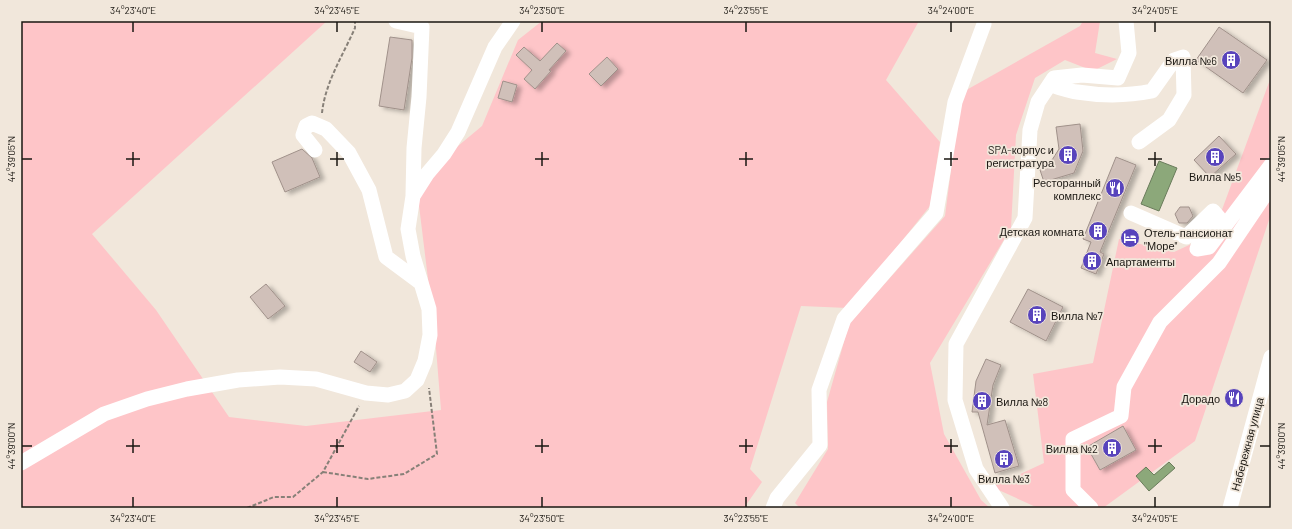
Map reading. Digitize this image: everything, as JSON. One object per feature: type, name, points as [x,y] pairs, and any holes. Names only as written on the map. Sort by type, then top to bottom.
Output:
[{"type":"street","points":[[21,463],[104,414],[147,399],[187,389],[238,380],[280,377],[316,379],[366,393],[388,395],[405,391],[417,380],[425,361],[430,335],[429,309],[408,229],[413,196],[414,148],[419,97],[422,27],[396,21]]},
{"type":"street","points":[[413,196],[427,174],[444,154],[458,132],[495,47],[513,21]]},
{"type":"street","points":[[1002,508],[976,469],[955,400],[956,344],[1025,218],[1030,130],[1038,102],[1054,78],[1082,75],[1118,78],[1128,53],[1126,21]]},
{"type":"street","points":[[773,508],[777,498],[820,445],[819,390],[844,319],[936,212],[955,102],[984,24]]},
{"type":"street","points":[[1050,85],[1076,92],[1107,95],[1135,95],[1152,92],[1174,60],[1183,57],[1184,95],[1169,120],[1139,142]]},
{"type":"street","points":[[315,150],[303,135],[306,126],[312,123],[326,129],[349,153],[369,190],[386,257],[421,283]]},
{"type":"street","points":[[1131,213],[1186,237],[1213,211],[1219,218],[1200,240],[1197,249],[1209,246],[1271,165]]},
{"type":"street","points":[[1091,508],[1073,490],[1073,439],[1121,416],[1124,387],[1160,322],[1219,263],[1271,186]]},
{"type":"street","name":"Набережная улица","points":[[1230,508],[1271,357]]},
{"type":"path","points":[[323,102],[331,80],[355,28],[355,21]]},
{"type":"path","points":[[323,472],[368,479],[404,474],[437,454],[428,384]]},
{"type":"path","points":[[247,508],[274,497],[293,497],[323,472],[366,393]]},
{"type":"shaded area","points":[[21,21],[327,21],[92,234],[156,310],[229,417],[306,426],[441,410],[435,336],[416,181],[482,126],[518,40],[542,21],[919,21],[886,80],[940,142],[930,206],[848,308],[801,306],[750,469],[762,482],[744,508],[21,508]]},
{"type":"shaded area","points":[[1083,21],[1100,21],[1095,53],[1117,59],[1093,71],[1065,60],[1035,78],[1016,135],[1011,228],[930,363],[944,434],[981,500],[990,508],[800,508],[795,503],[828,449],[827,402],[849,324],[945,216],[961,93],[1080,26]]},
{"type":"shaded area","points":[[1271,77],[1271,214],[1195,441],[1103,508],[1038,508],[992,487],[1044,463],[1033,374],[1093,363],[1119,239],[1174,252],[1213,234]]},
{"type":"shaded area","points":[[1159,161],[1177,168],[1159,211],[1141,204]]},
{"type":"shaded area","points":[[1169,462],[1175,468],[1149,491],[1136,476],[1146,467],[1154,475]]},
{"type":"building","name":"Вилла №6","points":[[1219,27],[1267,60],[1243,93],[1196,60]]},
{"type":"building","points":[[390,37],[412,40],[412,58],[404,110],[379,106]]},
{"type":"building","points":[[557,43],[566,51],[535,89],[524,79],[532,70],[516,55],[524,47],[540,61]]},
{"type":"building","points":[[607,57],[618,69],[601,86],[589,74]]},
{"type":"building","points":[[503,81],[517,85],[512,102],[498,98]]},
{"type":"building","name":"SPA-корпус и регистратура","points":[[1080,124],[1083,151],[1074,173],[1044,182],[1038,164],[1052,160],[1059,149],[1056,127]]},
{"type":"building","name":"Вилла №5","points":[[1219,136],[1236,154],[1210,177],[1194,160]]},
{"type":"building","points":[[302,149],[312,158],[320,177],[285,192],[272,162]]},
{"type":"building","points":[[1116,157],[1136,165],[1100,252],[1104,254],[1096,274],[1081,268],[1091,242],[1083,239]]},
{"type":"building","points":[[1180,207],[1189,207],[1193,216],[1187,223],[1179,223],[1175,214]]},
{"type":"building","points":[[266,284],[285,306],[268,319],[250,297]]},
{"type":"building","name":"Вилла №7","points":[[1028,289],[1063,307],[1046,341],[1010,322]]},
{"type":"building","points":[[361,351],[377,362],[370,372],[354,362]]},
{"type":"building","points":[[986,359],[1001,365],[993,385],[987,425],[1005,420],[1019,466],[995,473],[978,412],[972,412],[976,381]]},
{"type":"building","name":"Вилла №2","points":[[1123,426],[1136,450],[1100,470],[1087,447]]},
{"type":"place","name":"Вилла №6","points":[[1231,60]]},
{"type":"place","name":"SPA-корпус и регистратура","points":[[1068,155]]},
{"type":"place","name":"Вилла №5","points":[[1215,157]]},
{"type":"place","name":"Ресторанный комплекс","points":[[1115,188]]},
{"type":"place","name":"Детская комната","points":[[1098,231]]},
{"type":"place","name":"Отель-пансионат \"Море\"","points":[[1130,238]]},
{"type":"place","name":"Апартаменты","points":[[1092,261]]},
{"type":"place","name":"Вилла №7","points":[[1037,315]]},
{"type":"place","name":"Дорадо","points":[[1234,398]]},
{"type":"place","name":"Вилла №8","points":[[982,401]]},
{"type":"place","name":"Вилла №2","points":[[1112,448]]},
{"type":"place","name":"Вилла №3","points":[[1004,459]]}]
